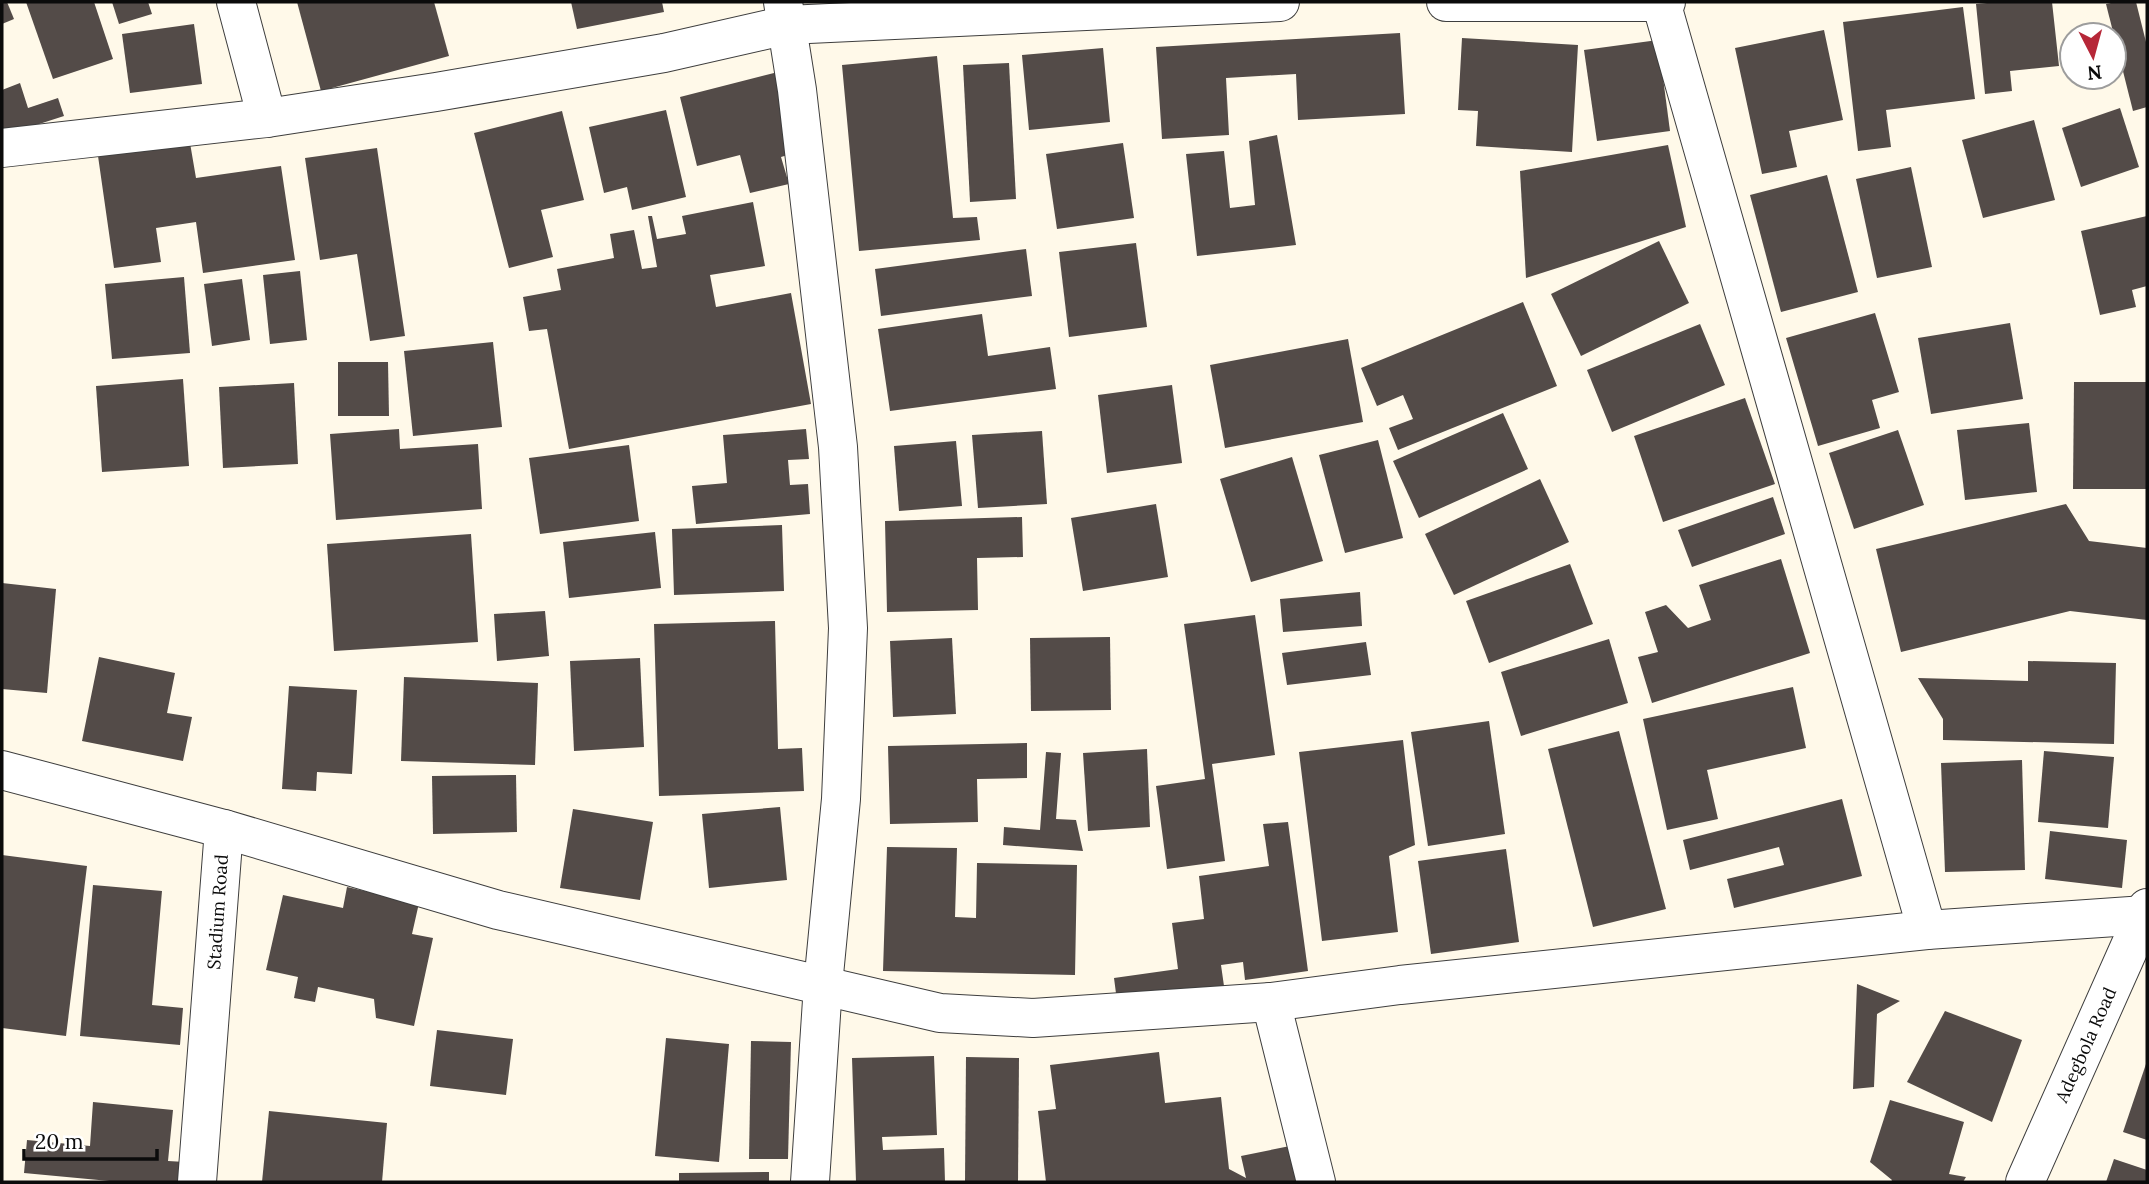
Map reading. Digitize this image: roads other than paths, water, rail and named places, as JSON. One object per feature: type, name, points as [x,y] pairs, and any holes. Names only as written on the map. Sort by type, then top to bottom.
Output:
[{"type":"street","points":[[236,2],[267,118]]},
{"type":"street","points":[[2,148],[267,118],[664,53],[785,13],[1280,2]]},
{"type":"street","points":[[1446,2],[1666,2]]},
{"type":"street","points":[[1661,2],[1927,930]]},
{"type":"street","points":[[785,13],[797,90],[838,447],[848,628],[842,799],[823,985],[810,1182]]},
{"type":"street","name":"Stadium Road","points":[[2,769],[224,829],[197,1182]]},
{"type":"street","points":[[224,829],[498,910],[940,1013],[1033,1018],[1271,1002],[1399,985],[1927,930],[2146,912]]},
{"type":"street","name":"Adegbola Road","points":[[2025,1182],[2146,912]]},
{"type":"street","points":[[1271,1002],[1316,1182]]}]
